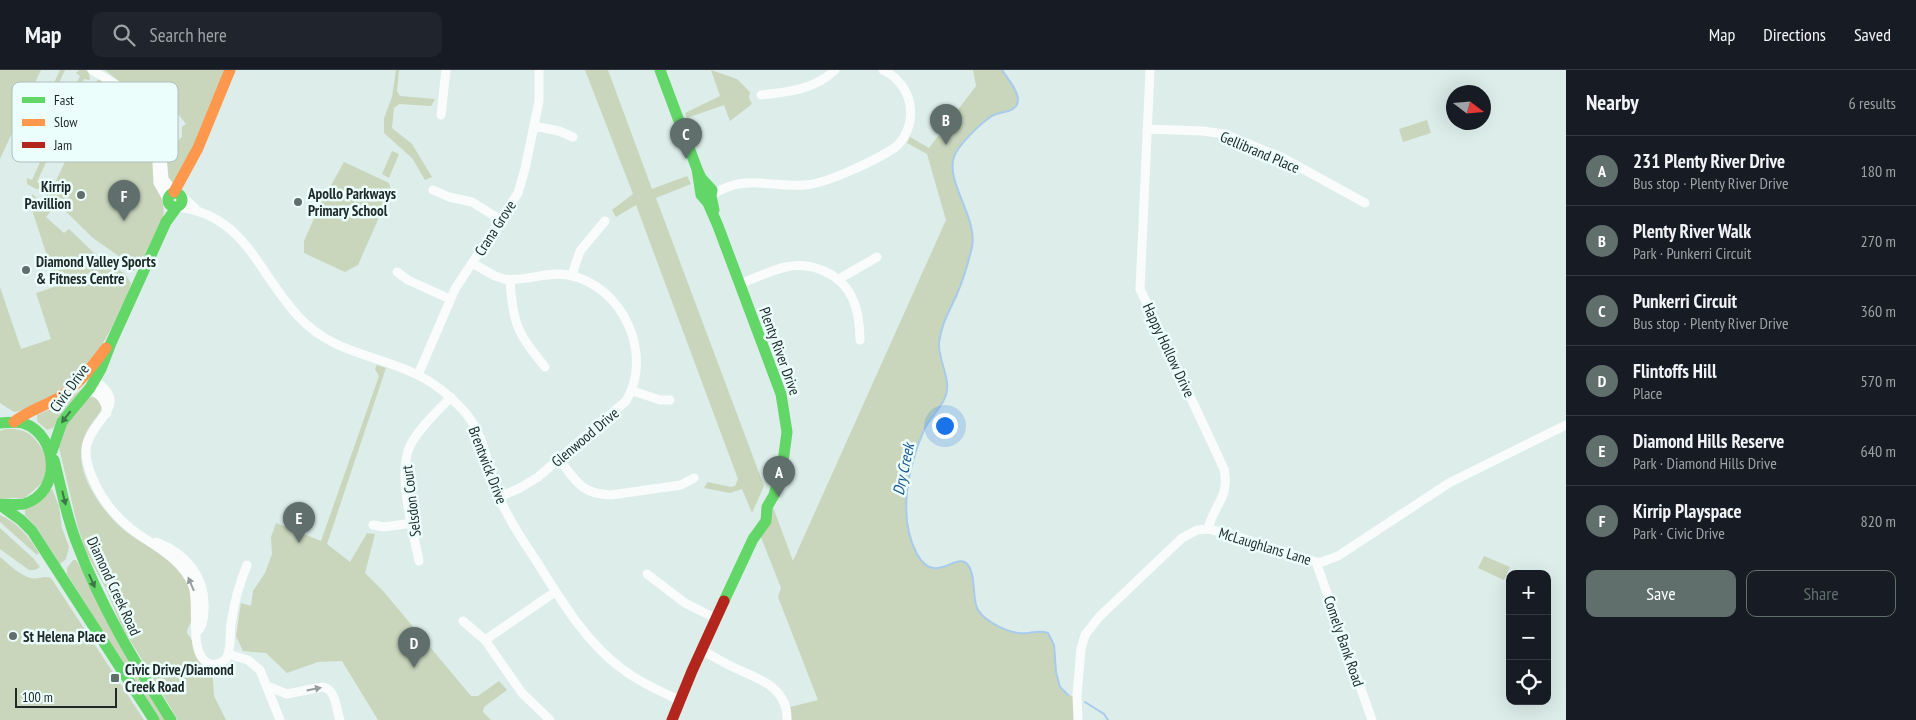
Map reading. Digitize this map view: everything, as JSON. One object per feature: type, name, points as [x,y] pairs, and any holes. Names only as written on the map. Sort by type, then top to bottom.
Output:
[{"type":"main road","name":"Civic Drive","points":[[206,134],[207,124],[230,70]]},
{"type":"main road","name":"Civic Drive","points":[[0,504],[8,506],[22,504],[40,494],[51,476],[52,453],[62,422],[111,343],[175,199],[238,70]]},
{"type":"main road","name":"Plenty River Drive","points":[[660,70],[696,169],[708,193],[718,226],[777,384],[784,410],[786,432],[785,452],[776,488],[767,506],[766,521],[753,539],[717,619],[692,683],[672,720]]},
{"type":"main road","name":"Civic Drive","points":[[14,422],[27,412],[58,398],[88,381]]},
{"type":"main road","points":[[0,411],[14,422]]},
{"type":"main road","points":[[0,423],[14,422],[28,425],[39,432],[48,443],[52,453]]},
{"type":"main road","name":"Diamond Creek Road","points":[[52,453],[74,535],[91,579],[119,636],[171,720]]},
{"type":"main road","points":[[0,504],[32,531],[154,720]]},
{"type":"street","points":[[441,115],[446,70]]},
{"type":"street","name":"Crana Grove","points":[[418,375],[450,299],[514,200],[520,187],[534,126],[540,88],[539,70]]},
{"type":"street","points":[[761,95],[805,88],[823,79],[835,70]]},
{"type":"street","points":[[708,193],[729,186],[754,182],[796,186],[819,183],[896,146],[902,140],[908,128],[910,103],[902,85],[882,70]]},
{"type":"street","name":"Happy Hollow Drive","points":[[1150,70],[1140,290],[1224,469],[1226,489],[1208,529]]},
{"type":"street","points":[[94,71],[112,82]]},
{"type":"street","points":[[534,126],[559,131],[573,137]]},
{"type":"street","name":"Gellibrand Place","points":[[1147,128],[1224,134],[1283,158],[1365,203]]},
{"type":"street","points":[[157,162],[158,183],[175,199]]},
{"type":"street","points":[[433,190],[449,197],[472,202],[501,220]]},
{"type":"street","name":"Brentwick Drive","points":[[175,199],[222,221],[235,233],[292,310],[313,330],[342,348],[418,375],[451,397],[464,411],[481,438],[499,497],[517,532],[555,592],[580,626],[614,662],[648,685],[681,701]]},
{"type":"street","points":[[572,275],[580,251],[605,221]]},
{"type":"street","points":[[839,279],[877,257]]},
{"type":"street","points":[[472,263],[495,276],[510,280],[512,307],[516,325],[523,340],[545,367]]},
{"type":"street","points":[[740,284],[787,266],[798,265],[817,268],[839,279],[847,288],[857,307],[860,340]]},
{"type":"street","points":[[397,272],[408,280],[450,299]]},
{"type":"street","name":"Glenwood Drive","points":[[499,497],[526,485],[618,411],[633,391],[637,372],[636,346],[628,325],[617,307],[597,287],[572,275],[544,274],[510,280]]},
{"type":"street","points":[[88,381],[102,397],[106,405],[106,413],[87,444],[86,457],[88,467],[99,492],[110,508],[127,525],[175,559],[190,579],[196,596],[194,624],[197,632],[197,646],[204,660],[209,663],[217,664],[224,661],[228,654],[236,598],[246,565]]},
{"type":"street","points":[[633,391],[660,400],[670,400]]},
{"type":"street","name":"Selsdon Court","points":[[419,561],[404,468],[407,452],[414,439],[451,397]]},
{"type":"street","name":"McLaughlans Lane","points":[[1078,720],[1076,695],[1081,649],[1082,641],[1088,630],[1099,616],[1176,544],[1197,530],[1208,529],[1229,534],[1316,562],[1322,562],[1338,556],[1448,482],[1566,425]]},
{"type":"street","points":[[559,459],[582,488],[600,495],[681,485],[694,478]]},
{"type":"street","points":[[373,525],[384,527],[412,523]]},
{"type":"street","name":"Comely Bank Road","points":[[1316,562],[1372,720]]},
{"type":"street","points":[[647,574],[685,604],[717,619]]},
{"type":"street","points":[[485,640],[555,592]]},
{"type":"street","points":[[463,621],[485,640],[522,693],[550,720]]},
{"type":"street","points":[[228,654],[255,664],[262,673],[280,720]]},
{"type":"street","points":[[704,655],[765,681],[776,690],[786,706],[787,720]]},
{"type":"street","points":[[267,686],[287,694],[322,687],[327,688],[332,692],[340,720]]},
{"type":"green space","points":[[0,70],[41,70],[35,82],[12,82],[12,133],[0,159]]},
{"type":"green space","points":[[60,70],[65,70],[59,82],[54,82]]},
{"type":"green space","points":[[79,70],[86,70],[89,73],[90,79],[77,82],[80,76],[76,73]]},
{"type":"green space","points":[[105,70],[228,70],[179,179],[174,184],[167,181],[166,162],[178,162],[178,140],[182,137],[182,127],[186,124],[178,114],[178,82],[120,82]]},
{"type":"green space","points":[[396,70],[399,70],[397,91],[400,96],[435,99],[431,106],[399,104],[394,108],[392,128],[412,144],[432,177],[425,180],[412,158],[384,133],[384,118],[392,97]]},
{"type":"green space","points":[[585,70],[608,70],[652,189],[687,176],[691,184],[656,198],[764,486],[752,513],[742,489],[730,493],[704,488],[708,482],[731,487],[735,486],[738,479],[636,205],[616,217],[612,210],[633,194]]},
{"type":"green space","points":[[711,70],[737,79],[750,92],[749,98],[752,104],[730,121],[724,105],[687,118],[685,113],[720,96]]},
{"type":"green space","points":[[973,70],[1002,70],[1018,95],[1018,100],[1013,109],[987,119],[970,135],[954,157],[952,167],[954,177],[967,212],[973,236],[972,247],[962,282],[946,317],[940,336],[939,349],[947,382],[946,395],[942,404],[926,425],[913,459],[907,492],[907,524],[917,554],[931,568],[938,568],[958,562],[968,565],[972,574],[976,605],[978,610],[987,619],[1013,632],[1048,633],[1055,651],[1058,681],[1066,693],[1074,697],[1075,720],[791,720],[790,707],[818,700],[778,597],[781,588],[759,532],[773,507],[793,561],[946,220],[927,154],[907,143],[910,137],[929,148],[976,86]]},
{"type":"green space","points":[[99,79],[106,82],[96,82]]},
{"type":"green space","points":[[1427,120],[1431,133],[1403,142],[1399,129]]},
{"type":"green space","points":[[392,151],[399,154],[389,178],[382,174]]},
{"type":"green space","points":[[40,162],[46,162],[37,182],[42,185],[39,189],[27,184],[27,178],[32,180]]},
{"type":"green space","points":[[65,162],[154,162],[156,184],[164,211],[163,217],[140,265],[133,271],[120,264],[123,259],[93,238],[58,204],[55,207],[46,195],[48,187],[52,189]]},
{"type":"green space","points":[[344,162],[389,183],[391,190],[358,265],[345,272],[304,253],[304,241],[321,203]]},
{"type":"green space","points":[[32,194],[51,211],[46,217],[64,233],[69,229],[93,252],[125,274],[131,283],[112,327],[96,354],[86,366],[76,377],[51,396],[28,408],[14,412],[0,403],[0,287],[21,349],[51,339],[36,293],[57,286],[31,207]]},
{"type":"green space","points":[[377,365],[386,368],[327,544],[350,562],[367,533],[375,534],[365,573],[384,592],[471,696],[478,696],[499,681],[507,690],[484,707],[483,712],[491,720],[378,720],[342,661],[318,662],[287,673],[266,653],[243,651],[236,636],[241,603],[251,606],[253,591],[265,573],[272,554],[271,537],[276,523],[321,541],[379,376],[375,369]]},
{"type":"green space","points":[[82,389],[53,428],[47,430],[37,421],[37,415],[62,404]]},
{"type":"green space","points":[[87,398],[97,398],[102,407],[84,438],[81,455],[84,473],[92,491],[118,525],[164,556],[185,578],[191,591],[192,604],[192,619],[187,633],[212,668],[214,696],[226,720],[178,720],[121,625],[106,589],[86,552],[78,528],[58,443],[64,427]]},
{"type":"green space","points":[[6,429],[21,430],[31,435],[47,456],[44,481],[25,498],[0,498],[0,431]]},
{"type":"green space","points":[[52,489],[59,506],[62,528],[69,547],[66,559],[60,564],[37,528],[25,515],[25,508]]},
{"type":"green space","points":[[0,515],[22,531],[39,553],[37,555],[0,522]]},
{"type":"green space","points":[[0,528],[34,559],[40,567],[35,570],[29,570],[0,549]]},
{"type":"green space","points":[[1484,556],[1510,567],[1509,570],[1506,570],[1504,580],[1478,568]]},
{"type":"green space","points":[[0,557],[27,577],[51,578],[144,720],[0,720]]},
{"type":"green space","points":[[73,560],[76,560],[78,563],[166,720],[158,720],[67,574],[67,568]]},
{"type":"waterway","name":"Dry Creek","points":[[1002,70],[1018,95],[1017,105],[1013,109],[987,119],[970,135],[954,157],[952,167],[957,188],[967,212],[973,236],[972,247],[962,282],[946,317],[940,336],[939,349],[947,382],[946,395],[942,404],[926,426],[913,459],[907,492],[907,524],[917,554],[931,568],[938,568],[958,562],[968,565],[972,574],[976,605],[978,610],[987,619],[1013,632],[1048,633],[1054,645],[1056,672],[1060,687],[1068,695]]},
{"type":"waterway","name":"Dry Creek","points":[[1085,702],[1104,714],[1108,720]]},
{"type":"traffic: fast","points":[[660,70],[697,169],[701,178],[712,190],[711,196],[714,210]]},
{"type":"traffic: fast","points":[[697,169],[701,195],[708,203],[718,226],[781,394],[787,432],[783,462],[774,495],[767,507],[766,521],[753,539],[724,601]]},
{"type":"traffic: fast","points":[[172,193],[178,193],[182,200],[178,207],[172,207],[168,203],[168,197],[172,193]]},
{"type":"traffic: fast","points":[[52,451],[62,422],[90,388],[101,369],[166,222],[177,207]]},
{"type":"traffic: fast","points":[[0,423],[21,422],[35,429],[44,439],[49,451],[51,464],[50,477],[45,488],[36,498],[24,504],[0,504]]},
{"type":"traffic: fast","points":[[54,460],[66,511],[85,565],[131,655],[171,720]]},
{"type":"traffic: fast","points":[[0,505],[21,520],[32,531],[154,720]]},
{"type":"traffic: slow","points":[[174,192],[198,148],[230,70]]},
{"type":"traffic: slow","points":[[14,422],[68,391],[86,374],[106,348]]},
{"type":"traffic: jam","points":[[672,720],[724,601]]},
{"type":"place","name":"Plenty River Walk","points":[[946,145]]},
{"type":"place","name":"Punkerri Circuit","points":[[686,159]]},
{"type":"place","name":"Kirrip Pavillion","points":[[81,195]]},
{"type":"place","name":"Apollo Parkways Primary School","points":[[298,202]]},
{"type":"place","name":"Kirrip Playspace","points":[[124,221]]},
{"type":"place","name":"Diamond Valley Sports & Fitness Centre","points":[[26,270]]},
{"type":"place","name":"231 Plenty River Drive","points":[[779,497]]},
{"type":"place","name":"Diamond Hills Reserve","points":[[299,543]]},
{"type":"place","name":"St Helena Place","points":[[13,636]]},
{"type":"place","name":"Flintoffs Hill","points":[[414,668]]},
{"type":"place","name":"Civic Drive/Diamond Creek Road","points":[[115,678]]}]
